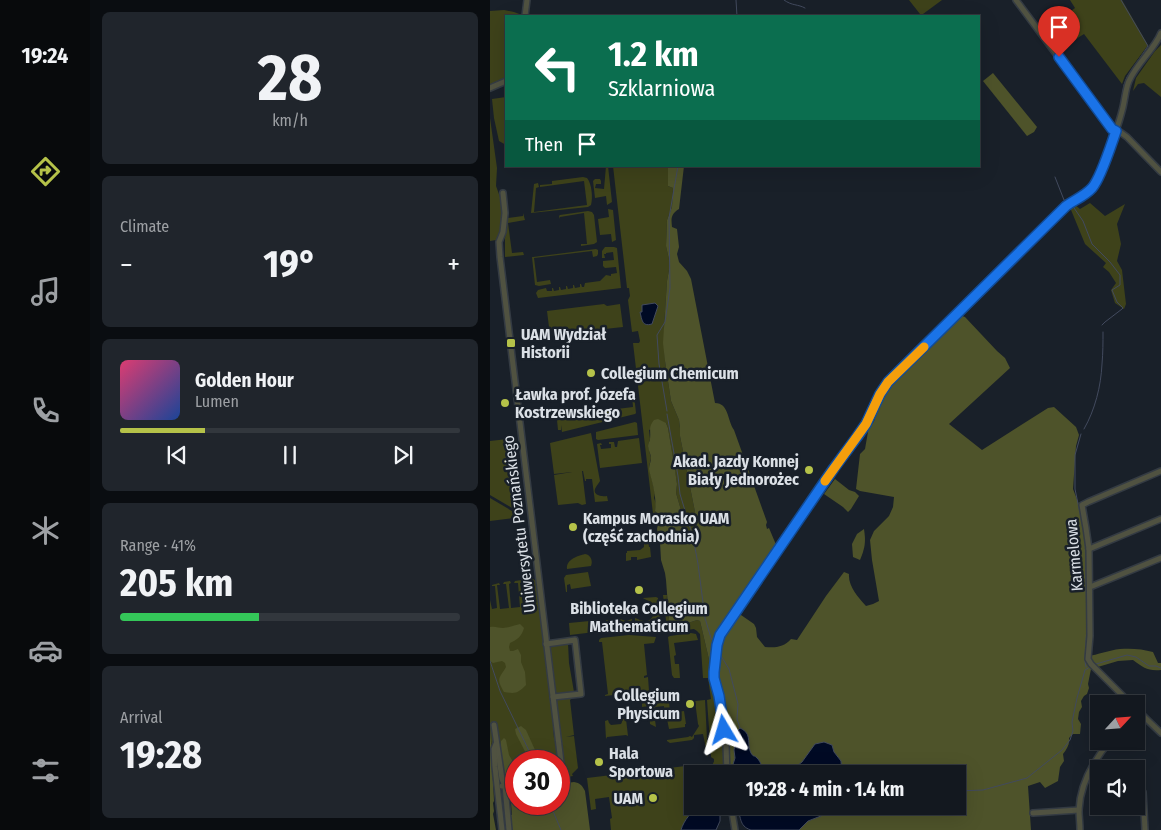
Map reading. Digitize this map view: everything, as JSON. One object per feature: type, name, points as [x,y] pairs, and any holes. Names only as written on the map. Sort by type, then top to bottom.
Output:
[{"type":"street","points":[[525,15],[527,0]]},
{"type":"street","points":[[1016,0],[1112,129],[1127,137],[1161,172]]},
{"type":"street","points":[[727,765],[726,744],[719,696],[714,678],[717,645],[720,635],[861,430],[888,382],[1066,206],[1093,188],[1116,131],[1130,78],[1161,33]]},
{"type":"street","points":[[490,88],[505,81]]},
{"type":"street","name":"Uniwersytetu Poznańskiego","points":[[503,193],[505,213],[500,242],[500,256],[559,750]]},
{"type":"street","name":"Karmelowa","points":[[1122,695],[1088,659],[1089,549],[1082,505],[1161,471]]},
{"type":"street","points":[[1089,549],[1161,519]]},
{"type":"street","points":[[1090,588],[1161,558]]},
{"type":"street","points":[[546,644],[574,640],[580,679],[581,694],[553,697]]},
{"type":"street","points":[[1145,719],[1161,733]]},
{"type":"street","points":[[494,725],[509,830]]},
{"type":"street","points":[[496,743],[494,749],[502,830]]},
{"type":"street","points":[[1080,830],[1079,810],[1082,792],[1087,778],[1103,750]]},
{"type":"street","points":[[497,786],[504,786]]},
{"type":"street","points":[[1033,813],[1079,810]]},
{"type":"street","points":[[732,815],[734,830]]},
{"type":"street","points":[[1144,815],[1145,830]]},
{"type":"green space","points":[[909,0],[942,0],[923,14],[920,14]]},
{"type":"green space","points":[[1070,0],[1122,0],[1148,45],[1125,76],[1122,84],[1084,34],[1057,51],[1042,32],[1075,8]]},
{"type":"green space","points":[[504,10],[522,15],[505,15],[505,79],[490,85],[490,11]]},
{"type":"green space","points":[[1161,45],[1161,97],[1144,83],[1138,84],[1133,91],[1136,78]]},
{"type":"green space","points":[[993,73],[1037,127],[1034,132],[1027,136],[983,81]]},
{"type":"green space","points":[[505,97],[505,144],[499,141],[492,99]]},
{"type":"green space","points":[[490,118],[497,168],[496,186],[500,197],[503,221],[499,238],[490,241]]},
{"type":"green space","points":[[606,167],[608,167],[612,202],[607,205],[606,196],[595,198],[593,181],[600,179],[601,184],[596,184],[595,188],[604,189]]},
{"type":"green space","points":[[613,167],[668,167],[668,186],[673,188],[672,207],[667,220],[666,246],[670,264],[664,327],[665,361],[671,401],[679,420],[680,436],[695,512],[696,529],[691,543],[686,544],[682,537],[681,510],[676,493],[677,484],[666,423],[649,430],[650,439],[648,446],[651,458],[649,467],[655,493],[655,511],[657,513],[653,514],[633,343],[639,343],[640,341],[638,331],[632,332],[628,300],[630,296],[629,288],[627,288]]},
{"type":"green space","points":[[668,167],[684,167],[679,209],[672,216],[672,227],[677,229],[679,247],[677,254],[679,262],[691,279],[715,403],[723,406],[727,413],[767,522],[767,529],[769,528],[777,547],[736,607],[741,615],[754,624],[757,637],[765,647],[780,646],[786,644],[791,639],[797,640],[844,572],[849,574],[852,587],[866,606],[879,601],[870,540],[874,531],[889,516],[893,507],[894,497],[856,489],[860,454],[865,449],[869,426],[875,418],[877,400],[886,391],[887,383],[955,316],[965,317],[1005,358],[1010,368],[949,424],[982,450],[1048,408],[1054,407],[1076,427],[1079,435],[1076,446],[1073,489],[1082,510],[1086,538],[1088,574],[1087,656],[1120,649],[1145,650],[1153,652],[1158,663],[1161,663],[1161,670],[1146,668],[1133,660],[1118,661],[1091,669],[1089,688],[1081,701],[1082,707],[1079,712],[1080,734],[1073,734],[1069,738],[1068,746],[1063,754],[1064,761],[1060,767],[1058,781],[1045,788],[1040,782],[1028,786],[1031,830],[799,830],[808,821],[823,815],[966,815],[966,765],[841,765],[832,745],[808,754],[798,765],[761,765],[751,753],[749,740],[737,731],[733,765],[724,765],[718,698],[700,621],[697,620],[673,628],[669,620],[666,580],[657,529],[658,524],[661,522],[659,513],[655,511],[655,495],[649,469],[651,458],[648,446],[650,427],[654,420],[658,419],[666,423],[668,428],[677,484],[676,493],[681,510],[682,537],[686,544],[691,543],[696,529],[695,512],[680,436],[679,420],[671,401],[663,343],[670,264],[666,246],[667,220],[672,207],[673,188],[668,186]]},
{"type":"green space","points":[[587,178],[590,184],[591,205],[588,207],[531,213],[534,184],[538,183],[539,187],[536,188],[534,212],[587,205],[584,181],[540,187],[540,185],[552,184],[552,181]]},
{"type":"green space","points":[[1090,203],[1105,216],[1125,204],[1117,224],[1121,244],[1117,261],[1122,270],[1126,304],[1124,309],[1115,303],[1111,290],[1116,283],[1109,272],[1103,267],[1106,263],[1085,244],[1069,205],[1074,204],[1080,209]]},
{"type":"green space","points":[[608,209],[613,210],[616,240],[612,242],[611,234],[600,235],[598,219],[609,217]]},
{"type":"green space","points":[[588,211],[594,215],[597,242],[581,246],[581,244],[587,244],[584,213],[560,217],[560,219],[559,216]]},
{"type":"green space","points":[[523,213],[525,220],[508,223],[512,253],[523,252],[524,255],[505,257],[507,220],[508,218],[523,216]]},
{"type":"green space","points":[[605,247],[617,248],[621,288],[538,298],[536,293],[538,290],[546,288],[547,291],[552,291],[553,288],[554,291],[559,290],[560,287],[561,290],[566,289],[566,286],[568,289],[573,288],[573,285],[575,288],[580,287],[580,284],[584,287],[585,283],[600,281],[606,275],[611,276],[611,274],[617,273],[616,267],[605,268],[603,266],[603,261],[614,260],[613,252],[604,254],[605,258],[602,258],[602,251]]},
{"type":"green space","points":[[596,249],[598,254],[593,257],[592,251],[534,258],[537,282],[550,280],[551,284],[535,285],[532,257]]},
{"type":"green space","points":[[604,304],[607,306],[620,304],[623,327],[550,335],[547,311]]},
{"type":"green space","points":[[632,395],[634,395],[635,414],[562,432],[561,425],[561,430],[558,430],[556,410],[557,415],[560,416],[633,407]]},
{"type":"green space","points":[[637,423],[638,435],[596,439],[596,432]]},
{"type":"green space","points":[[591,433],[600,481],[595,492],[600,496],[607,496],[608,501],[595,502],[592,479],[586,479],[585,481],[582,471],[586,504],[558,505],[554,475],[572,472],[554,474],[550,443]]},
{"type":"green space","points":[[516,438],[523,501],[517,502],[517,505],[522,505],[524,515],[490,495],[490,441]]},
{"type":"green space","points":[[639,438],[642,463],[600,468],[597,444],[601,443],[601,449],[611,448],[609,442],[614,442],[615,447],[617,447],[618,441]]},
{"type":"green space","points":[[835,479],[859,496],[848,512],[824,494]]},
{"type":"green space","points":[[490,498],[522,517],[490,521]]},
{"type":"green space","points":[[864,529],[865,545],[860,560],[853,557],[852,544],[857,534]]},
{"type":"green space","points":[[639,537],[648,539],[651,557],[637,560],[637,557],[631,557],[631,560],[626,561],[627,551],[640,550],[644,547],[644,543],[639,540]]},
{"type":"green space","points":[[585,554],[591,559],[591,566],[567,569],[570,560]]},
{"type":"green space","points":[[588,572],[591,586],[571,589],[570,584],[567,585],[566,592],[564,578],[566,575]]},
{"type":"green space","points":[[529,579],[533,579],[537,581],[555,726],[553,727],[554,738],[556,738],[558,750],[505,750],[505,783],[493,785],[490,723],[490,600],[492,609],[497,608],[495,586],[492,585],[499,583],[500,585],[497,585],[500,609],[509,608],[506,584],[503,584],[510,581],[511,608],[520,607],[518,583],[514,583],[515,581],[522,580],[523,582],[520,583],[523,606],[531,606]]},
{"type":"green space","points":[[663,595],[667,595],[671,627],[697,620],[700,621],[718,698],[724,765],[713,765],[714,759],[711,757],[707,700],[711,699],[708,678],[703,678],[700,634],[694,629],[670,632],[667,629]]},
{"type":"green space","points":[[643,598],[658,598],[661,623],[635,627],[635,618],[647,621],[654,614],[653,604]]},
{"type":"green space","points":[[620,619],[626,621],[632,619],[633,627],[606,631],[606,620]]},
{"type":"green space","points":[[600,620],[603,631],[570,635],[569,623]]},
{"type":"green space","points":[[520,624],[524,628],[522,633],[510,643],[509,647],[510,651],[518,649],[521,655],[526,685],[516,692],[504,692],[499,679],[506,667],[502,661],[493,663],[490,661],[490,627],[505,628]]},
{"type":"green space","points":[[691,633],[696,634],[698,640],[674,643],[675,664],[679,664],[680,678],[674,678],[672,675],[668,637]]},
{"type":"green space","points":[[629,635],[656,637],[654,643],[644,644],[647,675],[644,678],[648,677],[649,691],[605,696],[608,694],[602,642],[599,642],[599,640],[601,638]]},
{"type":"green space","points":[[568,643],[574,692],[556,694],[554,693],[549,648],[551,645]]},
{"type":"green space","points":[[574,696],[570,700],[574,735],[566,737],[574,736],[578,768],[572,774],[573,776],[570,776],[570,750],[562,750],[560,726],[558,726],[555,701]]},
{"type":"green space","points":[[665,699],[669,701],[670,712],[674,712],[676,719],[677,712],[684,711],[685,727],[669,729],[664,706],[655,707],[656,727],[650,724],[649,706],[642,707],[642,704],[644,702]]},
{"type":"green space","points":[[705,700],[708,758],[703,734],[694,735],[692,740],[670,743],[667,741],[692,737],[699,726],[695,701]]},
{"type":"green space","points":[[622,719],[626,719],[628,736],[607,737],[606,739],[605,721],[608,720],[611,725],[621,724]]},
{"type":"green space","points":[[490,723],[493,814],[496,830],[490,830]]},
{"type":"green space","points":[[521,726],[526,730],[535,750],[524,750],[515,729]]},
{"type":"green space","points":[[504,738],[506,740],[508,750],[505,750],[505,775],[501,756],[501,741]]},
{"type":"green space","points":[[684,766],[684,815],[696,815],[681,830],[611,830],[610,819],[612,818],[609,797],[595,799],[596,809],[591,810],[587,778]]},
{"type":"green space","points":[[570,783],[578,783],[585,791],[590,830],[511,830],[510,815],[570,815]]},
{"type":"water","points":[[655,303],[658,306],[652,324],[646,325],[640,312],[642,312],[642,305]]},
{"type":"water","points":[[740,728],[744,730],[748,736],[751,753],[757,758],[760,765],[733,765],[737,731]]},
{"type":"water","points":[[824,742],[832,745],[841,765],[798,765],[815,744]]},
{"type":"water","points":[[720,815],[720,821],[716,830],[681,830],[688,816]]},
{"type":"water","points":[[740,815],[823,815],[808,821],[799,830],[751,830],[742,823]]},
{"type":"waterway","points":[[736,0],[737,15]]},
{"type":"waterway","points":[[784,0],[805,8]]},
{"type":"waterway","points":[[1114,127],[1127,77],[1148,46],[1121,0]]},
{"type":"waterway","points":[[1096,178],[1112,132]]},
{"type":"waterway","points":[[667,411],[659,364],[657,335],[665,322],[670,288],[669,218],[678,167]]},
{"type":"waterway","points":[[1055,177],[1064,200],[1068,201],[1076,197]]},
{"type":"waterway","points":[[1072,205],[1083,221],[1092,244],[1120,275],[1120,285],[1112,290],[1117,302],[1123,308],[1102,325]]},
{"type":"waterway","points":[[1084,429],[1099,389],[1103,332]]},
{"type":"waterway","points":[[667,414],[680,494],[693,537],[705,618],[714,643]]},
{"type":"waterway","points":[[1081,434],[1075,455],[1075,489],[1084,533]]},
{"type":"waterway","points":[[1085,537],[1087,625],[1085,657]]},
{"type":"waterway","points":[[718,651],[729,669],[738,704],[737,719],[740,728]]},
{"type":"waterway","points":[[1096,664],[1127,655],[1136,657],[1149,666],[1161,668]]},
{"type":"waterway","points":[[490,661],[500,691],[529,750]]},
{"type":"waterway","points":[[1085,661],[1086,667]]},
{"type":"waterway","points":[[966,791],[983,790],[1027,778],[1062,750],[1070,740],[1077,698],[1085,670],[1090,667]]},
{"type":"waterway","points":[[555,815],[561,830]]},
{"type":"slow traffic","points":[[825,481],[866,424],[880,394],[888,382],[924,347]]},
{"type":"place","name":"UAM Wydział Historii","points":[[511,343]]},
{"type":"place","name":"Collegium Chemicum","points":[[591,373]]},
{"type":"place","name":"Ławka prof. Józefa Kostrzewskiego","points":[[505,403]]},
{"type":"place","name":"Akad. Jazdy Konnej Biały Jednorożec","points":[[809,470]]},
{"type":"place","name":"Kampus Morasko UAM (część zachodnia)","points":[[573,527]]},
{"type":"place","name":"Biblioteka Collegium Mathematicum","points":[[639,590]]},
{"type":"place","name":"Collegium Physicum","points":[[690,704]]},
{"type":"place","name":"Hala Sportowa","points":[[599,762]]},
{"type":"place","name":"UAM","points":[[653,798]]},
{"type":"route","points":[[724,730],[719,696],[714,678],[717,645],[720,635],[866,424],[880,394],[888,382],[1066,206],[1093,188],[1098,178],[1116,131],[1112,129],[1059,57]]}]
